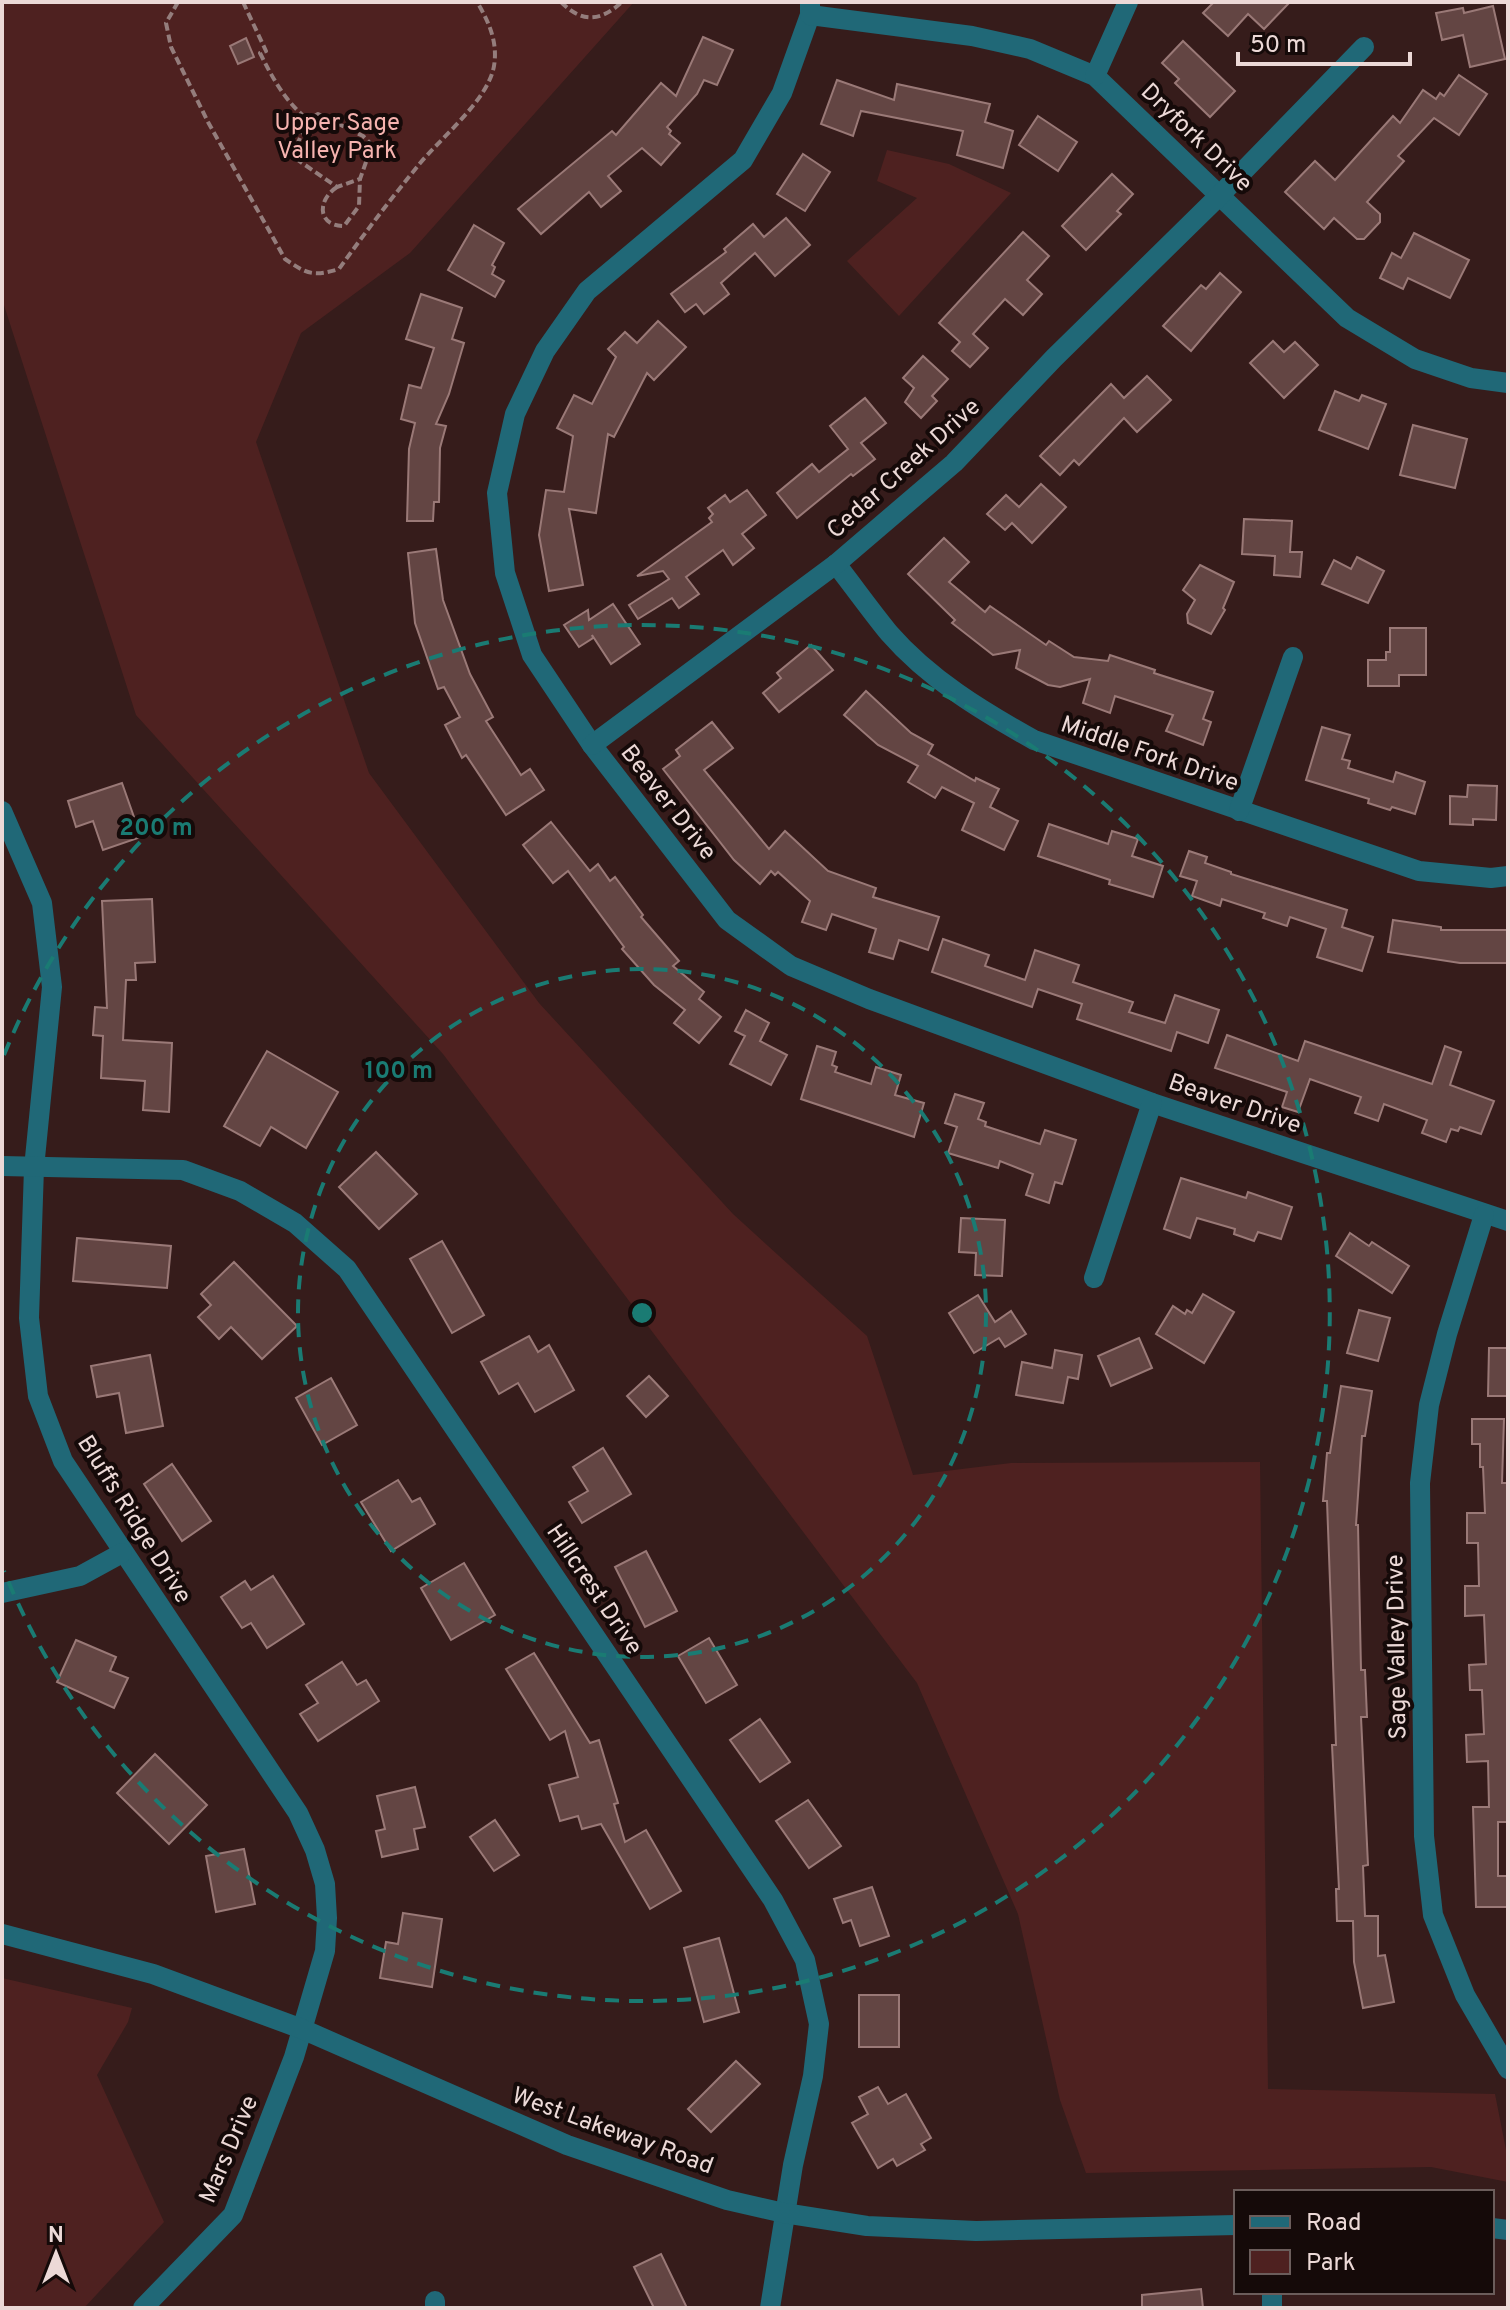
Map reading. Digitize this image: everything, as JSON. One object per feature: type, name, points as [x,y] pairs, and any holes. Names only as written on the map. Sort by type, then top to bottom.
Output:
[{"type":"street","points":[[1095,76],[1128,2]]},
{"type":"street","name":"Dryfork Drive","points":[[810,8],[1030,49],[1095,76],[1347,318],[1415,359],[1471,378],[1508,383]]},
{"type":"street","name":"Beaver Drive","points":[[810,8],[782,93],[743,160],[587,291],[545,351],[515,414],[497,493],[505,573],[532,655],[592,745],[727,920],[791,966],[869,999],[1152,1103],[1508,1221]]},
{"type":"street","name":"Cedar Creek Drive","points":[[592,745],[836,564],[954,463],[1054,358],[1220,195],[1364,47]]},
{"type":"street","name":"Middle Fork Drive","points":[[836,564],[891,634],[927,669],[980,709],[1034,740],[1419,871],[1491,878],[1508,876]]},
{"type":"street","points":[[1239,811],[1293,657]]},
{"type":"street","name":"Bluffs Ridge Drive","points":[[2,811],[42,903],[52,987],[34,1168],[29,1318],[38,1396],[63,1461],[298,1813],[315,1850],[325,1884],[325,1951],[302,2029]]},
{"type":"street","points":[[1094,1278],[1152,1103]]},
{"type":"street","name":"Hillcrest Drive","points":[[2,1166],[183,1170],[240,1191],[295,1223],[347,1269],[773,1900],[805,1960],[819,2024],[813,2076],[784,2213],[770,2308]]},
{"type":"street","name":"Sage Valley Drive","points":[[1484,1215],[1447,1334],[1429,1405],[1420,1483],[1424,1836],[1433,1915],[1465,1995],[1508,2069]]},
{"type":"street","points":[[2,1593],[80,1576],[122,1553]]},
{"type":"street","name":"West Lakeway Road","points":[[2,1934],[153,1974],[302,2029],[567,2145],[727,2200],[867,2226],[976,2231],[1234,2225]]},
{"type":"street","name":"Mars Drive","points":[[143,2308],[233,2215],[302,2029]]},
{"type":"path","points":[[178,2],[166,23],[171,47],[208,122],[285,259],[302,271],[319,275],[339,269],[418,164],[480,96],[494,69],[495,46],[487,18],[477,2]]},
{"type":"path","points":[[243,2],[266,51],[260,53],[273,79],[289,105],[308,120]]},
{"type":"path","points":[[561,2],[572,13],[589,18],[610,13],[622,2]]},
{"type":"path","points":[[337,187],[292,156],[308,120],[318,114],[363,136],[372,145],[360,179],[359,206],[344,226],[337,226],[322,212],[322,202],[337,187],[360,179]]},
{"type":"green space","name":"Upper Sage Valley Park","points":[[2,2],[634,2],[410,253],[301,333],[256,442],[369,773],[539,1003],[733,1214],[867,1336],[913,1475],[1011,1463],[1260,1462],[1268,2089],[1495,2094],[1508,2160],[1508,2182],[1431,2167],[1086,2173],[1060,2100],[1018,1914],[917,1683],[443,1054],[136,715],[2,299]]},
{"type":"green space","points":[[887,150],[949,164],[1011,193],[899,316],[847,261],[917,198],[877,181]]},
{"type":"green space","points":[[2,1978],[132,2008],[128,2022],[97,2075],[164,2222],[84,2308],[2,2308]]},
{"type":"building","points":[[1214,2],[1290,2],[1264,29],[1248,14],[1228,36],[1203,13]]},
{"type":"building","points":[[1493,6],[1505,59],[1470,67],[1463,35],[1442,40],[1436,13],[1463,8],[1464,13]]},
{"type":"building","points":[[703,37],[733,50],[717,85],[704,80],[697,94],[667,127],[671,131],[669,134],[680,143],[661,165],[642,148],[608,176],[621,191],[601,207],[589,192],[541,234],[518,209],[612,131],[616,135],[661,83],[676,96]]},
{"type":"building","points":[[246,38],[254,57],[238,64],[230,46]]},
{"type":"building","points":[[1183,41],[1235,91],[1210,117],[1175,83],[1179,79],[1162,63]]},
{"type":"building","points":[[1459,75],[1487,94],[1459,135],[1434,118],[1398,156],[1404,161],[1367,202],[1380,214],[1380,222],[1364,239],[1357,239],[1334,218],[1324,229],[1285,192],[1315,161],[1335,180],[1393,116],[1400,123],[1423,90],[1436,99],[1440,93],[1444,96]]},
{"type":"building","points":[[837,80],[894,100],[897,84],[990,104],[985,122],[1013,131],[1003,168],[957,155],[963,131],[861,111],[853,136],[821,124]]},
{"type":"building","points":[[1038,116],[1077,142],[1058,171],[1019,145]]},
{"type":"building","points":[[803,154],[830,172],[805,211],[777,194]]},
{"type":"building","points":[[1112,174],[1133,194],[1117,211],[1121,214],[1086,250],[1062,226]]},
{"type":"building","points":[[786,218],[810,245],[775,276],[755,253],[721,283],[729,294],[704,314],[696,304],[685,312],[671,294],[726,252],[724,249],[753,224],[764,237]]},
{"type":"building","points":[[474,225],[504,243],[492,265],[495,267],[492,274],[504,281],[495,297],[448,270]]},
{"type":"building","points":[[1023,232],[1049,256],[1027,280],[1042,294],[1023,315],[1005,299],[973,334],[988,348],[970,367],[952,351],[960,342],[939,323]]},
{"type":"building","points":[[1414,233],[1469,260],[1450,298],[1408,278],[1403,289],[1380,278],[1392,253],[1401,258]]},
{"type":"building","points":[[1220,273],[1241,292],[1191,351],[1163,326],[1201,285],[1206,289]]},
{"type":"building","points":[[421,294],[462,308],[452,339],[464,343],[449,394],[436,424],[446,426],[440,448],[439,502],[434,502],[433,521],[407,521],[409,449],[415,423],[401,419],[409,385],[421,388],[434,348],[406,339]]},
{"type":"building","points":[[658,321],[686,347],[654,380],[647,373],[614,437],[608,434],[596,513],[569,509],[583,585],[549,591],[539,535],[546,490],[564,492],[573,436],[557,428],[574,395],[592,404],[616,357],[608,349],[625,332],[637,343]]},
{"type":"building","points":[[1273,341],[1284,352],[1295,342],[1318,365],[1284,398],[1250,363]]},
{"type":"building","points":[[923,356],[948,379],[932,396],[937,401],[921,418],[905,402],[914,388],[903,378]]},
{"type":"building","points":[[1147,376],[1171,400],[1137,432],[1124,418],[1079,465],[1074,460],[1060,475],[1040,456],[1111,384],[1124,398]]},
{"type":"building","points":[[1335,391],[1359,401],[1362,395],[1386,404],[1368,449],[1319,430]]},
{"type":"building","points":[[865,398],[886,423],[861,443],[875,459],[853,476],[851,474],[797,518],[777,493],[812,464],[819,472],[848,449],[830,426]]},
{"type":"building","points":[[1413,425],[1467,439],[1455,488],[1400,475]]},
{"type":"building","points":[[1041,484],[1066,507],[1032,543],[1012,523],[1005,530],[987,514],[1006,495],[1019,507]]},
{"type":"building","points":[[747,490],[766,515],[742,534],[754,548],[733,565],[723,550],[686,577],[699,594],[679,608],[672,598],[638,619],[629,605],[669,579],[663,571],[637,576],[712,522],[709,518],[713,514],[708,508],[725,495],[730,502]]},
{"type":"building","points":[[1244,519],[1292,521],[1290,552],[1302,552],[1300,577],[1274,575],[1275,556],[1242,554]]},
{"type":"building","points":[[944,538],[969,562],[949,582],[985,612],[990,606],[1046,645],[1049,641],[1074,657],[1108,661],[1110,655],[1213,692],[1203,719],[1211,722],[1203,745],[1166,731],[1173,715],[1115,696],[1110,713],[1083,703],[1090,679],[1060,687],[1048,685],[1016,668],[1020,650],[993,655],[952,623],[955,620],[908,574]]},
{"type":"building","points":[[436,549],[443,600],[470,674],[493,717],[486,721],[521,775],[530,769],[544,790],[506,815],[466,755],[462,758],[445,725],[460,717],[444,687],[438,689],[415,623],[408,553]]},
{"type":"building","points":[[1357,557],[1384,571],[1368,603],[1322,584],[1334,560],[1351,569]]},
{"type":"building","points":[[1200,565],[1234,582],[1223,608],[1225,610],[1211,634],[1188,623],[1187,614],[1195,600],[1183,590]]},
{"type":"building","points":[[613,604],[640,644],[611,664],[592,635],[593,638],[579,647],[564,625],[588,610],[589,620]]},
{"type":"building","points":[[1390,628],[1426,628],[1426,675],[1399,675],[1399,686],[1368,686],[1368,660],[1386,660],[1386,652],[1390,652]]},
{"type":"building","points":[[811,645],[833,670],[779,712],[763,693],[781,678],[777,673]]},
{"type":"building","points":[[866,691],[911,733],[933,745],[928,754],[975,781],[976,778],[999,789],[990,807],[1018,821],[1004,850],[962,830],[974,803],[942,787],[935,798],[908,782],[918,766],[878,745],[844,715]]},
{"type":"building","points":[[712,722],[733,748],[704,770],[769,849],[785,831],[828,871],[876,888],[873,897],[939,917],[928,950],[899,940],[893,959],[869,952],[876,929],[832,914],[826,930],[802,922],[810,901],[778,872],[775,875],[771,871],[760,884],[734,860],[663,769],[680,756],[676,750]]},
{"type":"building","points":[[1322,727],[1350,735],[1342,759],[1350,761],[1348,768],[1393,782],[1396,772],[1425,782],[1415,814],[1392,807],[1390,810],[1368,803],[1369,799],[1306,780]]},
{"type":"building","points":[[122,783],[141,837],[103,850],[93,821],[76,827],[68,801]]},
{"type":"building","points":[[1468,785],[1497,786],[1496,820],[1473,819],[1473,825],[1450,824],[1450,796],[1467,797]]},
{"type":"building","points":[[551,822],[590,871],[598,864],[610,881],[615,877],[643,915],[641,917],[679,961],[673,966],[704,992],[699,999],[721,1017],[699,1043],[674,1023],[685,1010],[654,985],[622,949],[624,947],[568,871],[553,883],[523,845]]},
{"type":"building","points":[[1049,824],[1108,844],[1112,831],[1138,839],[1132,856],[1163,866],[1153,897],[1109,884],[1110,880],[1038,856]]},
{"type":"building","points":[[1189,851],[1207,857],[1205,863],[1231,874],[1347,910],[1342,927],[1373,937],[1362,971],[1317,957],[1326,929],[1290,917],[1287,926],[1263,918],[1265,913],[1222,899],[1220,906],[1192,896],[1197,881],[1180,876]]},
{"type":"building","points":[[152,899],[155,962],[135,963],[136,980],[126,980],[123,1040],[172,1043],[169,1112],[143,1110],[145,1081],[101,1078],[103,1036],[93,1035],[95,1007],[107,1008],[102,901]]},
{"type":"building","points":[[1393,920],[1441,927],[1441,930],[1508,930],[1508,963],[1460,963],[1388,952]]},
{"type":"building","points":[[943,939],[989,955],[985,966],[1025,980],[1035,950],[1079,965],[1073,982],[1133,1002],[1129,1012],[1165,1023],[1175,995],[1219,1010],[1208,1043],[1177,1032],[1171,1051],[1077,1019],[1082,1004],[1038,989],[1032,1007],[932,972]]},
{"type":"building","points":[[746,1010],[769,1023],[760,1041],[787,1055],[771,1085],[730,1064],[745,1036],[735,1031]]},
{"type":"building","points":[[1227,1035],[1298,1061],[1305,1041],[1432,1084],[1445,1046],[1461,1052],[1450,1085],[1494,1101],[1481,1134],[1460,1127],[1458,1131],[1451,1129],[1446,1142],[1422,1133],[1427,1120],[1384,1104],[1378,1121],[1355,1113],[1361,1097],[1310,1079],[1298,1112],[1282,1107],[1287,1092],[1215,1068]]},
{"type":"building","points":[[817,1046],[836,1052],[832,1065],[837,1067],[835,1072],[871,1084],[876,1067],[901,1075],[895,1095],[924,1103],[914,1137],[801,1099]]},
{"type":"building","points":[[267,1051],[338,1092],[306,1148],[271,1127],[260,1146],[224,1126]]},
{"type":"building","points":[[955,1094],[984,1103],[978,1119],[986,1122],[985,1126],[1040,1144],[1045,1130],[1076,1140],[1062,1184],[1055,1182],[1049,1203],[1026,1195],[1033,1174],[1000,1161],[998,1168],[948,1153],[957,1127],[945,1123]]},
{"type":"building","points":[[376,1152],[417,1194],[379,1229],[339,1187]]},
{"type":"building","points":[[1181,1178],[1246,1198],[1248,1192],[1292,1207],[1281,1239],[1258,1232],[1254,1241],[1234,1234],[1235,1229],[1197,1218],[1190,1238],[1164,1229]]},
{"type":"building","points":[[961,1218],[1005,1220],[1002,1276],[975,1275],[976,1253],[959,1252]]},
{"type":"building","points":[[1350,1233],[1369,1246],[1372,1242],[1409,1266],[1392,1293],[1336,1256]]},
{"type":"building","points":[[77,1238],[171,1246],[167,1288],[73,1281]]},
{"type":"building","points":[[442,1241],[484,1315],[452,1333],[410,1259]]},
{"type":"building","points":[[234,1262],[297,1326],[262,1359],[231,1327],[219,1339],[198,1317],[211,1305],[201,1294]]},
{"type":"building","points":[[1203,1294],[1234,1312],[1204,1363],[1156,1334],[1173,1306],[1185,1314],[1187,1310],[1192,1313]]},
{"type":"building","points":[[978,1295],[995,1322],[1011,1311],[1026,1334],[1005,1347],[999,1338],[974,1353],[949,1313]]},
{"type":"building","points":[[1359,1310],[1390,1318],[1378,1361],[1347,1353]]},
{"type":"building","points":[[529,1336],[538,1352],[549,1345],[574,1390],[535,1412],[518,1383],[499,1394],[481,1362]]},
{"type":"building","points":[[1139,1338],[1152,1368],[1111,1386],[1098,1356]]},
{"type":"building","points":[[1489,1348],[1508,1348],[1508,1396],[1488,1396]]},
{"type":"building","points":[[1055,1350],[1082,1355],[1078,1379],[1068,1377],[1063,1403],[1016,1395],[1022,1362],[1052,1368]]},
{"type":"building","points":[[150,1355],[163,1426],[126,1433],[119,1393],[97,1397],[91,1366]]},
{"type":"building","points":[[649,1376],[668,1396],[646,1417],[627,1396]]},
{"type":"building","points":[[331,1378],[357,1425],[322,1445],[296,1398]]},
{"type":"building","points":[[1341,1386],[1372,1391],[1365,1436],[1362,1436],[1356,1525],[1361,1670],[1365,1670],[1367,1717],[1361,1717],[1368,1865],[1363,1866],[1365,1916],[1378,1916],[1378,1956],[1385,1955],[1394,2002],[1363,2008],[1354,1962],[1353,1921],[1337,1921],[1336,1889],[1339,1889],[1332,1745],[1336,1745],[1327,1501],[1323,1501],[1327,1453],[1330,1453]]},
{"type":"building","points":[[1472,1419],[1504,1419],[1502,1483],[1508,1483],[1508,1822],[1498,1822],[1498,1876],[1508,1876],[1508,1907],[1476,1907],[1473,1807],[1489,1807],[1488,1761],[1467,1762],[1466,1735],[1484,1734],[1482,1690],[1470,1690],[1469,1665],[1486,1664],[1484,1615],[1465,1616],[1465,1586],[1479,1586],[1478,1543],[1467,1543],[1467,1513],[1485,1513],[1480,1444],[1472,1444]]},
{"type":"building","points":[[603,1448],[631,1494],[582,1523],[569,1502],[588,1491],[573,1467]]},
{"type":"building","points":[[172,1464],[211,1521],[182,1541],[144,1484]]},
{"type":"building","points":[[398,1480],[412,1502],[420,1498],[435,1524],[391,1551],[361,1502]]},
{"type":"building","points":[[646,1551],[677,1611],[645,1627],[615,1567]]},
{"type":"building","points":[[464,1563],[495,1615],[451,1640],[421,1588]]},
{"type":"building","points":[[273,1576],[304,1624],[267,1648],[251,1623],[242,1628],[221,1597],[245,1581],[251,1590]]},
{"type":"building","points":[[709,1638],[737,1685],[706,1703],[678,1656]]},
{"type":"building","points":[[76,1640],[116,1657],[110,1671],[128,1678],[114,1708],[57,1682]]},
{"type":"building","points":[[534,1653],[590,1743],[599,1740],[618,1803],[614,1804],[625,1842],[646,1830],[681,1891],[650,1909],[601,1824],[582,1829],[578,1816],[560,1821],[549,1785],[578,1777],[565,1731],[550,1740],[506,1669]]},
{"type":"building","points":[[342,1662],[357,1685],[366,1680],[379,1701],[318,1741],[300,1714],[318,1703],[306,1685]]},
{"type":"building","points":[[760,1719],[790,1762],[760,1782],[730,1740]]},
{"type":"building","points":[[155,1754],[207,1805],[169,1844],[117,1793]]},
{"type":"building","points":[[415,1787],[425,1827],[414,1829],[418,1849],[382,1857],[376,1831],[385,1829],[377,1796]]},
{"type":"building","points":[[808,1800],[841,1846],[809,1868],[776,1821]]},
{"type":"building","points":[[495,1820],[519,1855],[494,1871],[470,1837]]},
{"type":"building","points":[[244,1849],[255,1904],[216,1912],[206,1856]]},
{"type":"building","points":[[872,1887],[889,1936],[860,1946],[851,1920],[843,1923],[834,1899]]},
{"type":"building","points":[[403,1913],[442,1919],[432,1987],[380,1978],[386,1942],[398,1944]]},
{"type":"building","points":[[719,1938],[739,2012],[704,2022],[684,1948]]},
{"type":"building","points":[[859,1995],[899,1995],[899,2047],[859,2047]]},
{"type":"building","points":[[736,2061],[760,2084],[711,2132],[688,2109]]},
{"type":"building","points":[[878,2087],[888,2104],[906,2094],[931,2138],[921,2144],[925,2150],[897,2166],[893,2159],[878,2168],[852,2123],[868,2114],[859,2097]]},
{"type":"building","points":[[661,2254],[687,2308],[654,2308],[634,2267]]},
{"type":"building","points":[[1201,2289],[1203,2308],[1142,2308],[1142,2295]]}]
